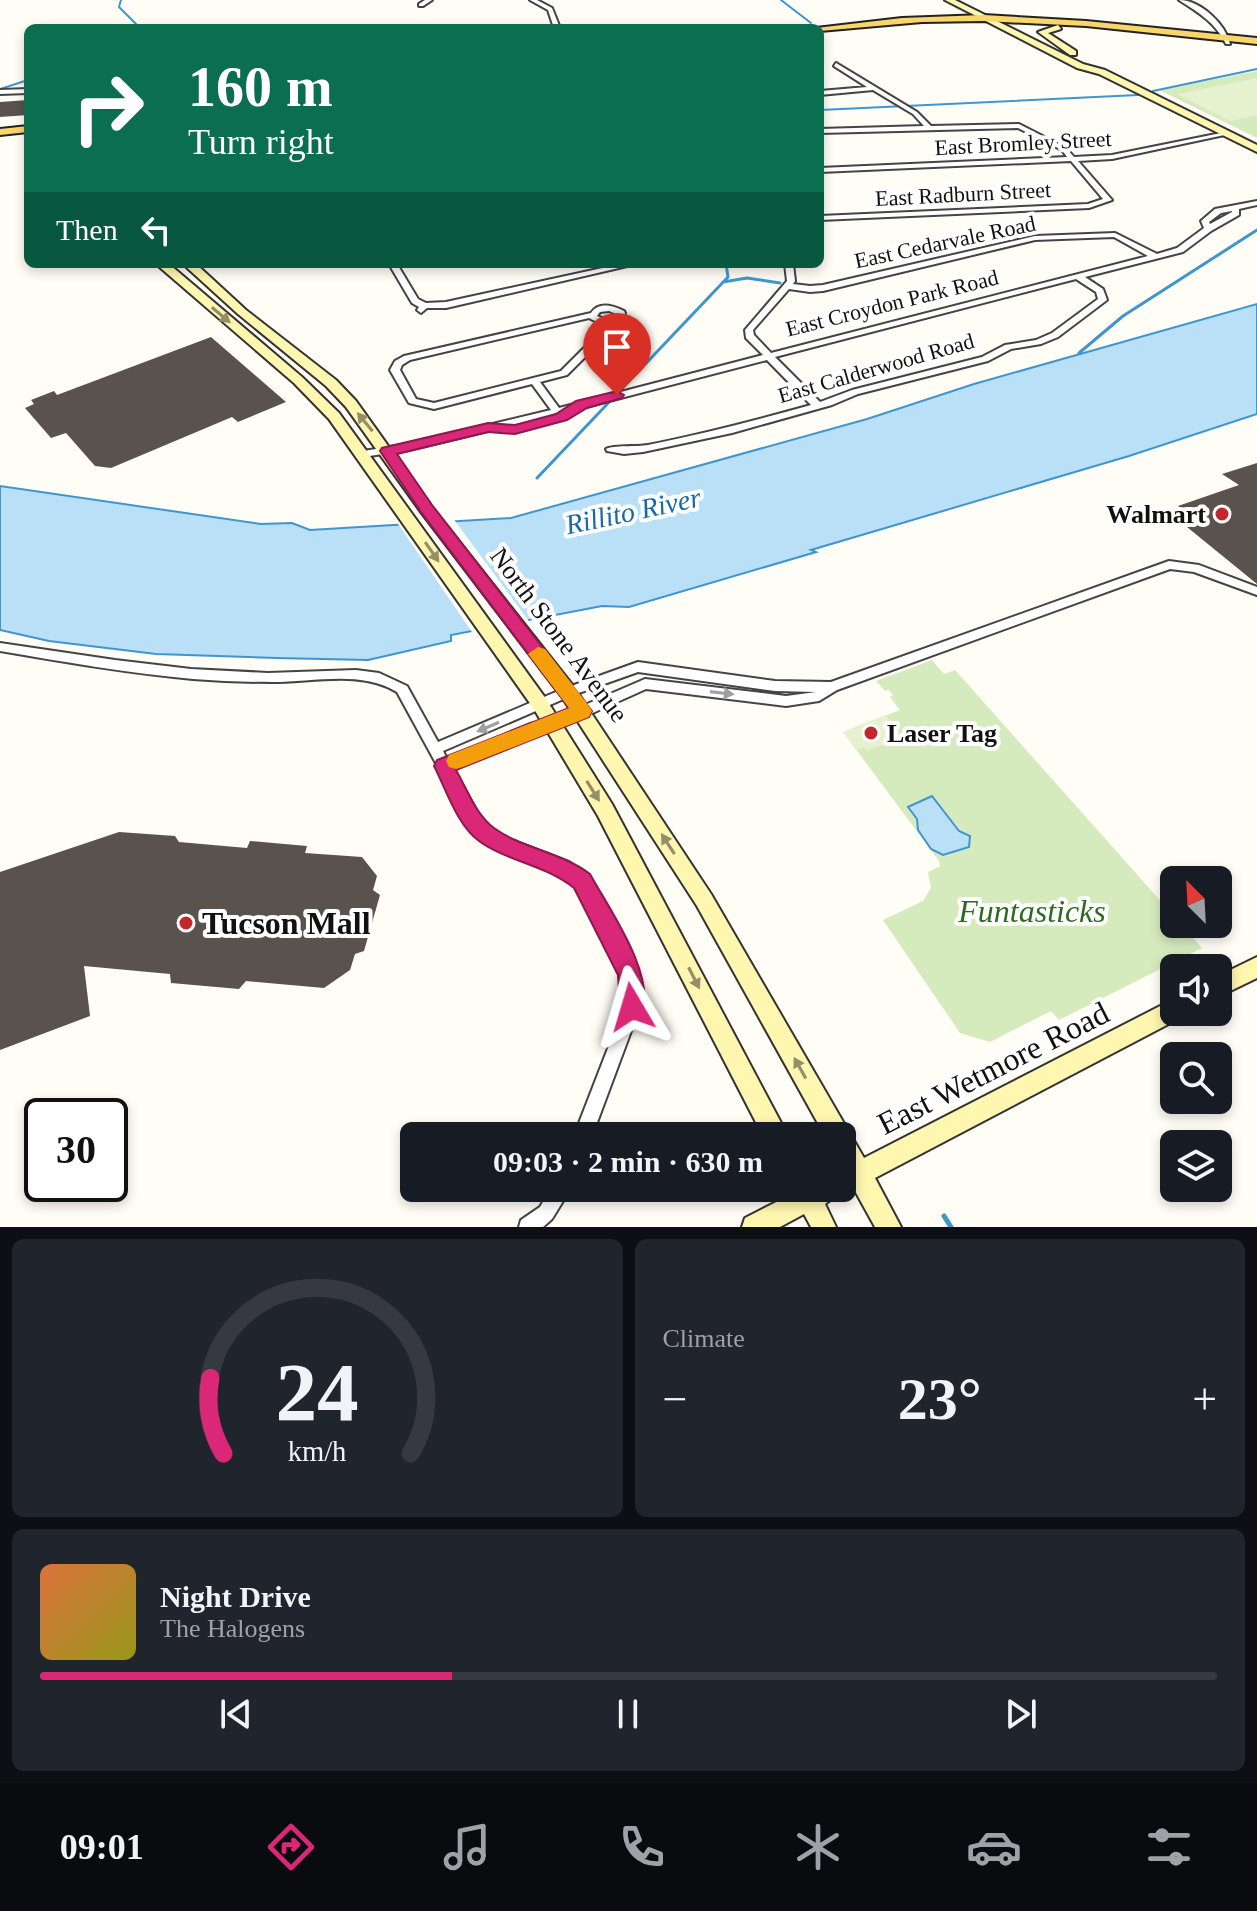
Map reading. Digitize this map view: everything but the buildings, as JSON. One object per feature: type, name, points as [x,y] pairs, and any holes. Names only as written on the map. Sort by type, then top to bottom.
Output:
[{"type":"main road","points":[[949,0],[984,18]]},
{"type":"main road","points":[[966,0],[1080,66],[1102,72],[1257,149]]},
{"type":"main road","points":[[824,31],[913,20],[984,18],[1015,24],[1228,40]]},
{"type":"main road","points":[[824,31],[999,21],[1257,43]]},
{"type":"main road","points":[[1015,24],[1103,68],[1102,72]]},
{"type":"main road","points":[[1058,27],[1042,32],[1073,53]]},
{"type":"main road","points":[[0,132],[24,129]]},
{"type":"main road","points":[[0,138],[24,136]]},
{"type":"main road","name":"North Stone Avenue","points":[[167,268],[298,380],[334,416],[540,704],[637,867],[769,1122]]},
{"type":"main road","name":"North Stone Avenue","points":[[193,268],[242,312],[331,383],[388,451],[426,509],[568,692],[704,900],[830,1122]]},
{"type":"main road","points":[[1232,980],[1257,967]]},
{"type":"main road","name":"East Wetmore Road","points":[[856,1175],[1160,1017]]},
{"type":"main road","points":[[856,1186],[889,1227]]},
{"type":"main road","points":[[754,1227],[796,1202]]},
{"type":"main road","points":[[817,1202],[824,1227]]},
{"type":"street","points":[[421,5],[429,0]]},
{"type":"street","points":[[533,0],[550,9],[556,24]]},
{"type":"street","points":[[1182,0],[1206,13],[1228,40]]},
{"type":"street","points":[[836,65],[915,113],[928,127]]},
{"type":"street","points":[[824,93],[875,88]]},
{"type":"street","points":[[0,92],[24,91]]},
{"type":"street","points":[[824,131],[1017,123],[1058,145],[1074,160]]},
{"type":"street","name":"East Bromley Street","points":[[824,170],[1074,160],[1129,155],[1226,134]]},
{"type":"street","name":"East Radburn Street","points":[[824,218],[1110,204],[1074,160]]},
{"type":"street","name":"East Croydon Park Road","points":[[363,454],[559,414],[586,403],[1180,250],[1236,213],[1235,208],[1257,203]]},
{"type":"street","name":"East Cedarvale Road","points":[[787,286],[823,288],[1035,238],[1115,235],[1155,256]]},
{"type":"street","points":[[395,268],[422,310],[614,268]]},
{"type":"street","points":[[789,268],[791,281],[749,330],[749,336],[818,406]]},
{"type":"street","name":"East Calderwood Road","points":[[611,449],[624,451],[661,446],[818,406],[855,392],[985,359],[1008,347],[1047,338],[1103,300],[1100,291],[1077,276]]},
{"type":"street","points":[[592,315],[597,321],[608,323],[619,320],[621,313],[605,308],[597,310],[592,315],[407,358],[398,363],[395,370],[412,401],[434,406],[564,373],[607,330],[608,323]]},
{"type":"street","points":[[535,381],[559,414]]},
{"type":"street","points":[[444,766],[535,728],[552,725],[645,684],[786,701],[819,696],[832,687],[1169,565],[1195,568],[1257,591]]},
{"type":"street","points":[[0,647],[183,674],[284,677],[353,674],[377,676],[392,682],[408,697],[472,819],[486,835],[569,871],[582,881],[630,973],[634,996],[632,1009],[588,1122]]},
{"type":"street","points":[[435,749],[568,692],[638,667],[775,686],[832,687]]},
{"type":"street","points":[[528,1227],[546,1213],[553,1202]]},
{"type":"green space","points":[[1257,71],[1257,138],[1159,90]]},
{"type":"green space","points":[[1257,78],[1257,115],[1230,121],[1177,94]]},
{"type":"green space","name":"Funtasticks","points":[[932,660],[944,674],[955,670],[1160,900],[1160,938],[1193,938],[1202,948],[1190,954],[1160,954],[1160,969],[1059,1020],[1051,1011],[990,1042],[960,1033],[883,920],[923,901],[931,888],[928,872],[940,866],[843,732],[900,710],[890,697],[893,695],[889,690],[885,691],[876,681]]},
{"type":"green space","name":"Laser Tag","points":[[885,715],[900,733],[893,736],[895,740],[867,751],[864,747],[856,750],[843,732]]},
{"type":"water","name":"Rillito River","points":[[1257,304],[1257,414],[1129,456],[629,607],[602,606],[451,635],[451,641],[368,660],[156,654],[49,641],[0,630],[0,486],[261,524],[292,523],[310,530],[511,518],[867,419],[974,384]]},
{"type":"water","points":[[932,796],[959,831],[970,836],[969,847],[943,855],[931,849],[908,807]]},
{"type":"pier","points":[[452,517],[531,624],[474,635],[396,521]]},
{"type":"waterway","points":[[121,0],[119,7],[136,24]]},
{"type":"waterway","points":[[781,0],[811,23]]},
{"type":"waterway","points":[[1153,91],[1257,69]]},
{"type":"waterway","points":[[0,89],[24,81]]},
{"type":"waterway","points":[[824,110],[1138,95]]},
{"type":"waterway","points":[[1079,353],[1123,316],[1257,230]]},
{"type":"waterway","points":[[723,282],[728,277],[727,268]]},
{"type":"waterway","points":[[723,282],[747,278],[780,283]]},
{"type":"waterway","points":[[537,478],[723,282]]},
{"type":"waterway","points":[[944,1216],[951,1227]]},
{"type":"slow traffic","points":[[456,761],[582,711],[538,654]]},
{"type":"place","name":"Walmart","points":[[1222,514]]},
{"type":"place","name":"Laser Tag","points":[[871,733]]},
{"type":"place","name":"Tucson Mall","points":[[186,923]]},
{"type":"route","points":[[617,395],[581,404],[561,417],[515,429],[488,428],[388,451],[426,509],[582,711],[444,766],[472,819],[486,835],[569,871],[582,881],[630,973],[634,996],[632,1007]]}]
